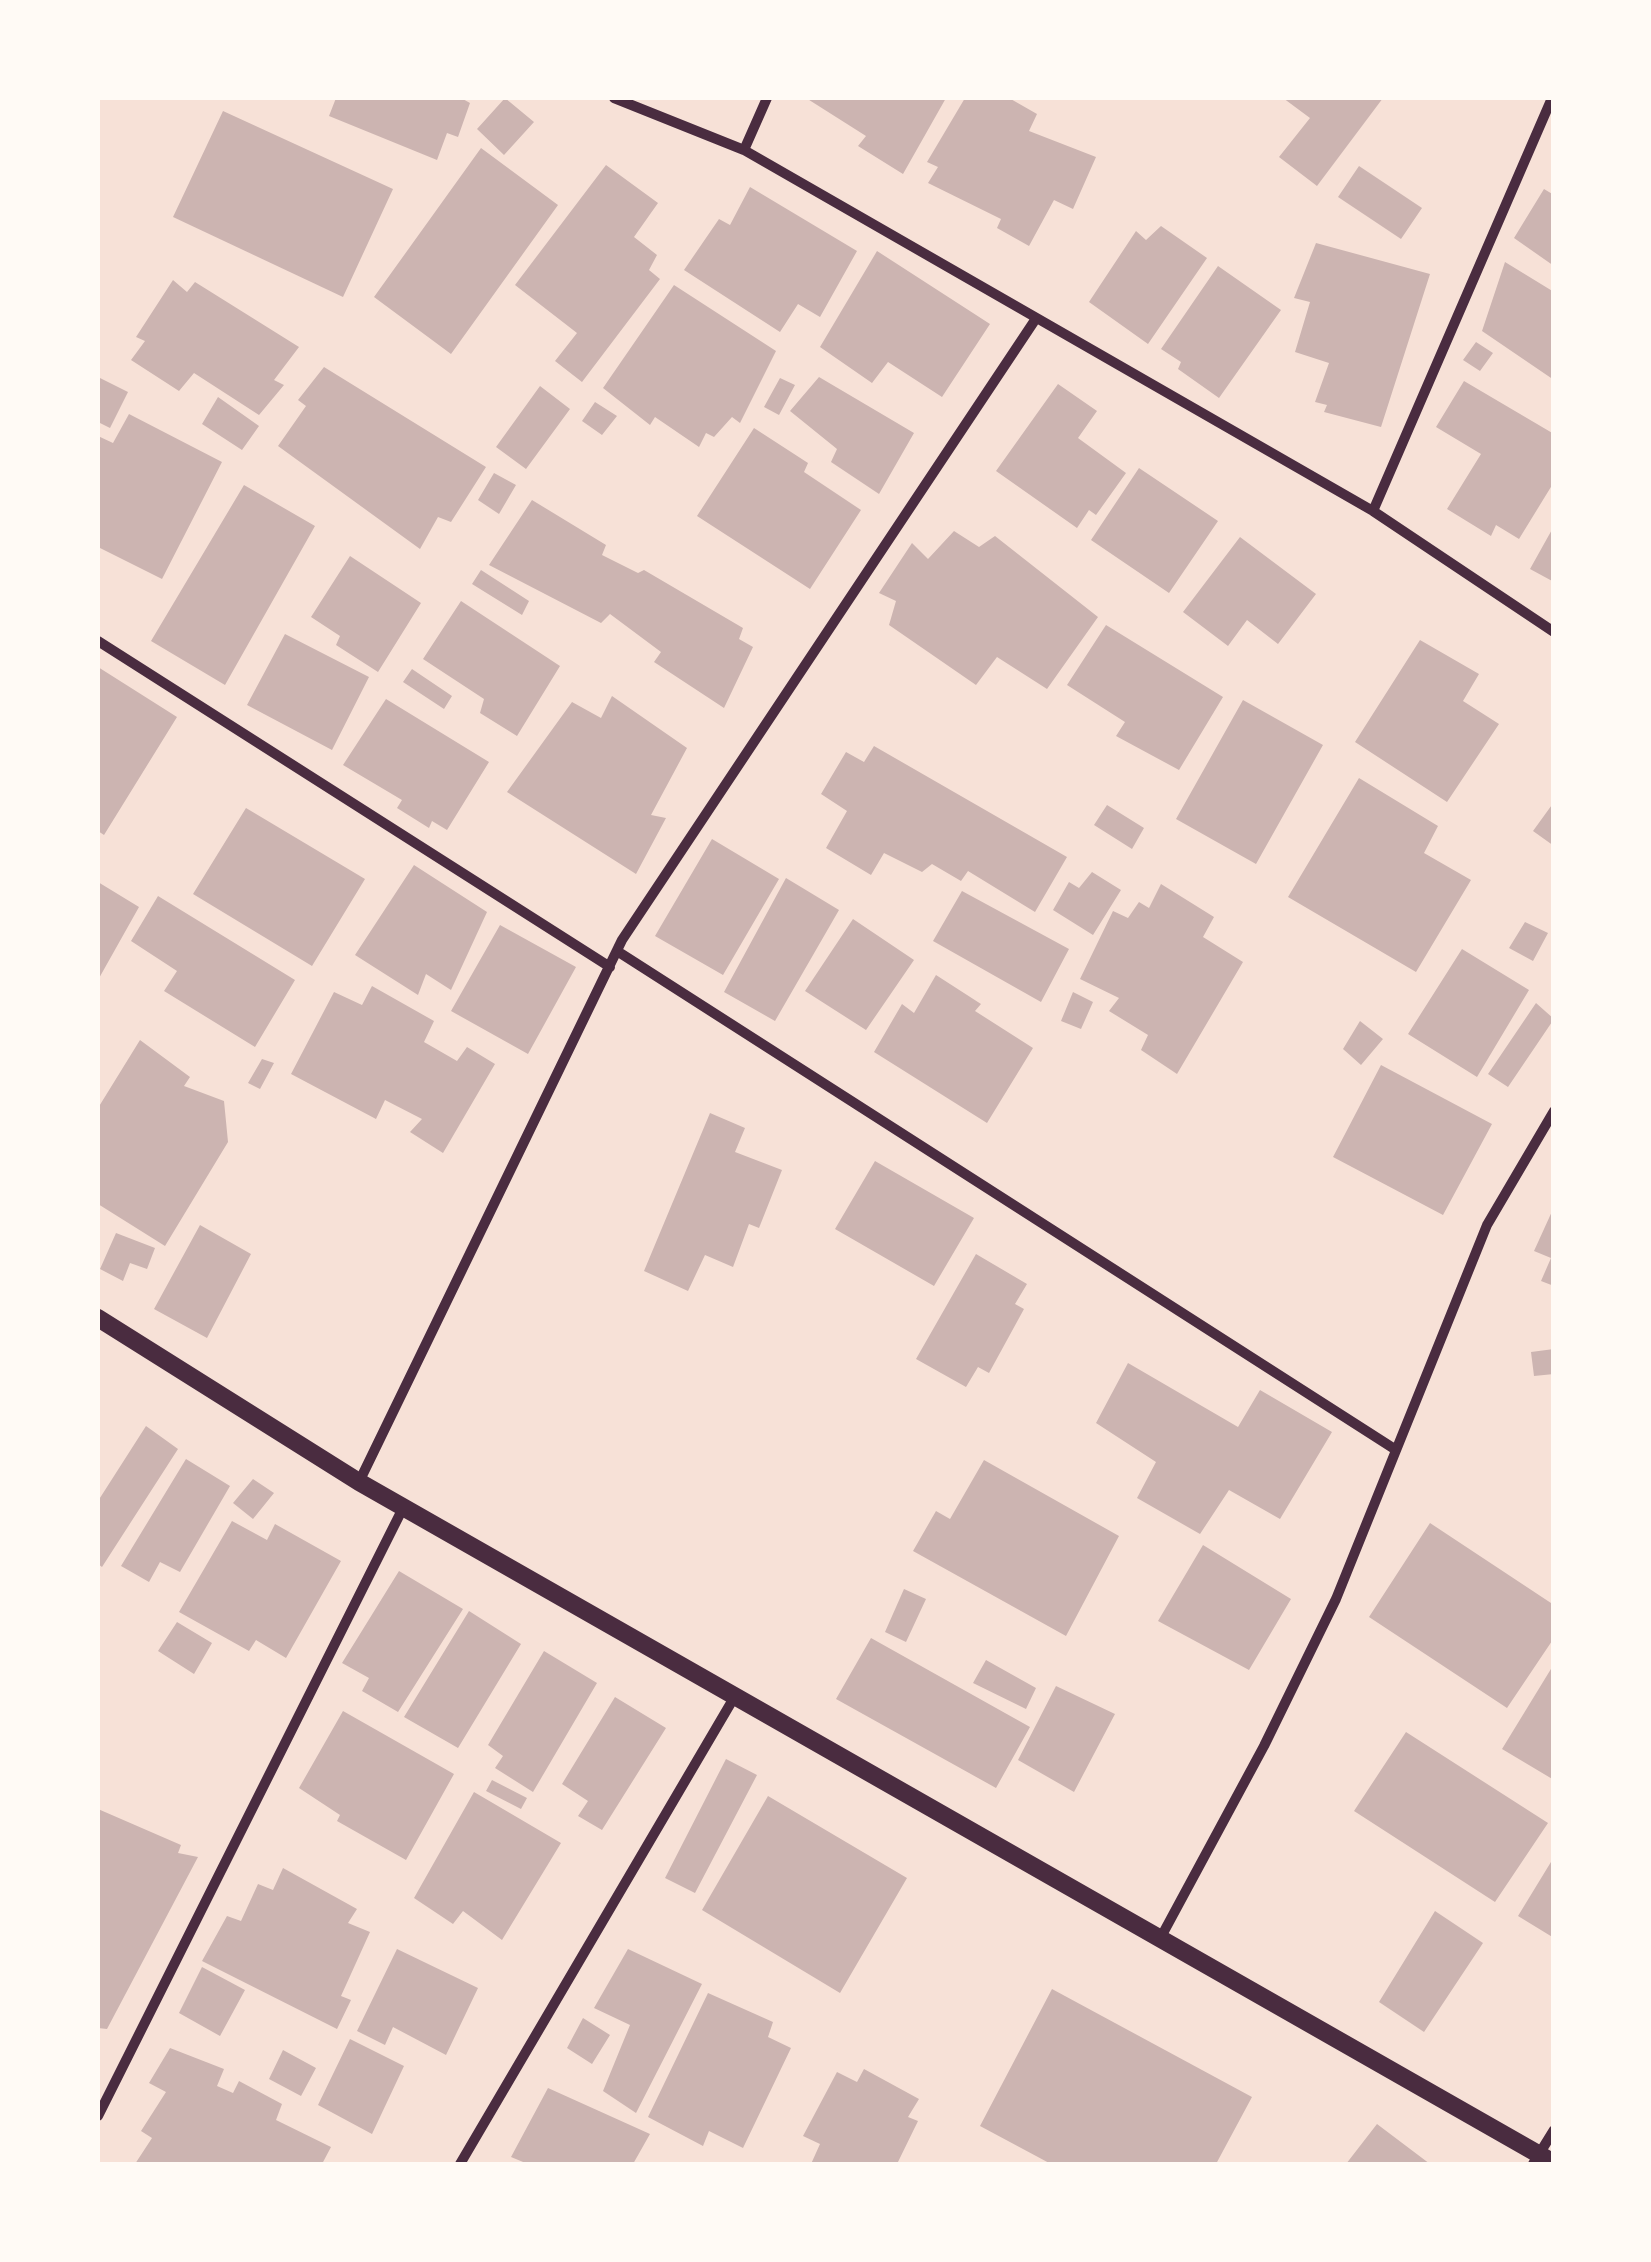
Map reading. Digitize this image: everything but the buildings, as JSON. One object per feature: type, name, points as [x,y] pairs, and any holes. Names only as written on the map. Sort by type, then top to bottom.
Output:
[{"type":"street","points":[[614,98],[744,150],[1373,512],[1554,632]]},
{"type":"street","points":[[744,150],[767,98]]},
{"type":"street","points":[[1373,512],[1552,98]]},
{"type":"street","points":[[359,1482],[617,952],[1035,320]]},
{"type":"street","points":[[98,642],[610,967]]},
{"type":"street","points":[[617,952],[1393,1448]]},
{"type":"street","points":[[1161,1938],[1264,1746],[1336,1599],[1393,1448],[1487,1225],[1554,1111]]},
{"type":"street","points":[[98,1318],[359,1482],[1161,1938],[1542,2161],[1554,2130]]},
{"type":"street","points":[[98,2116],[404,1505]]},
{"type":"street","points":[[460,2164],[736,1695]]}]
